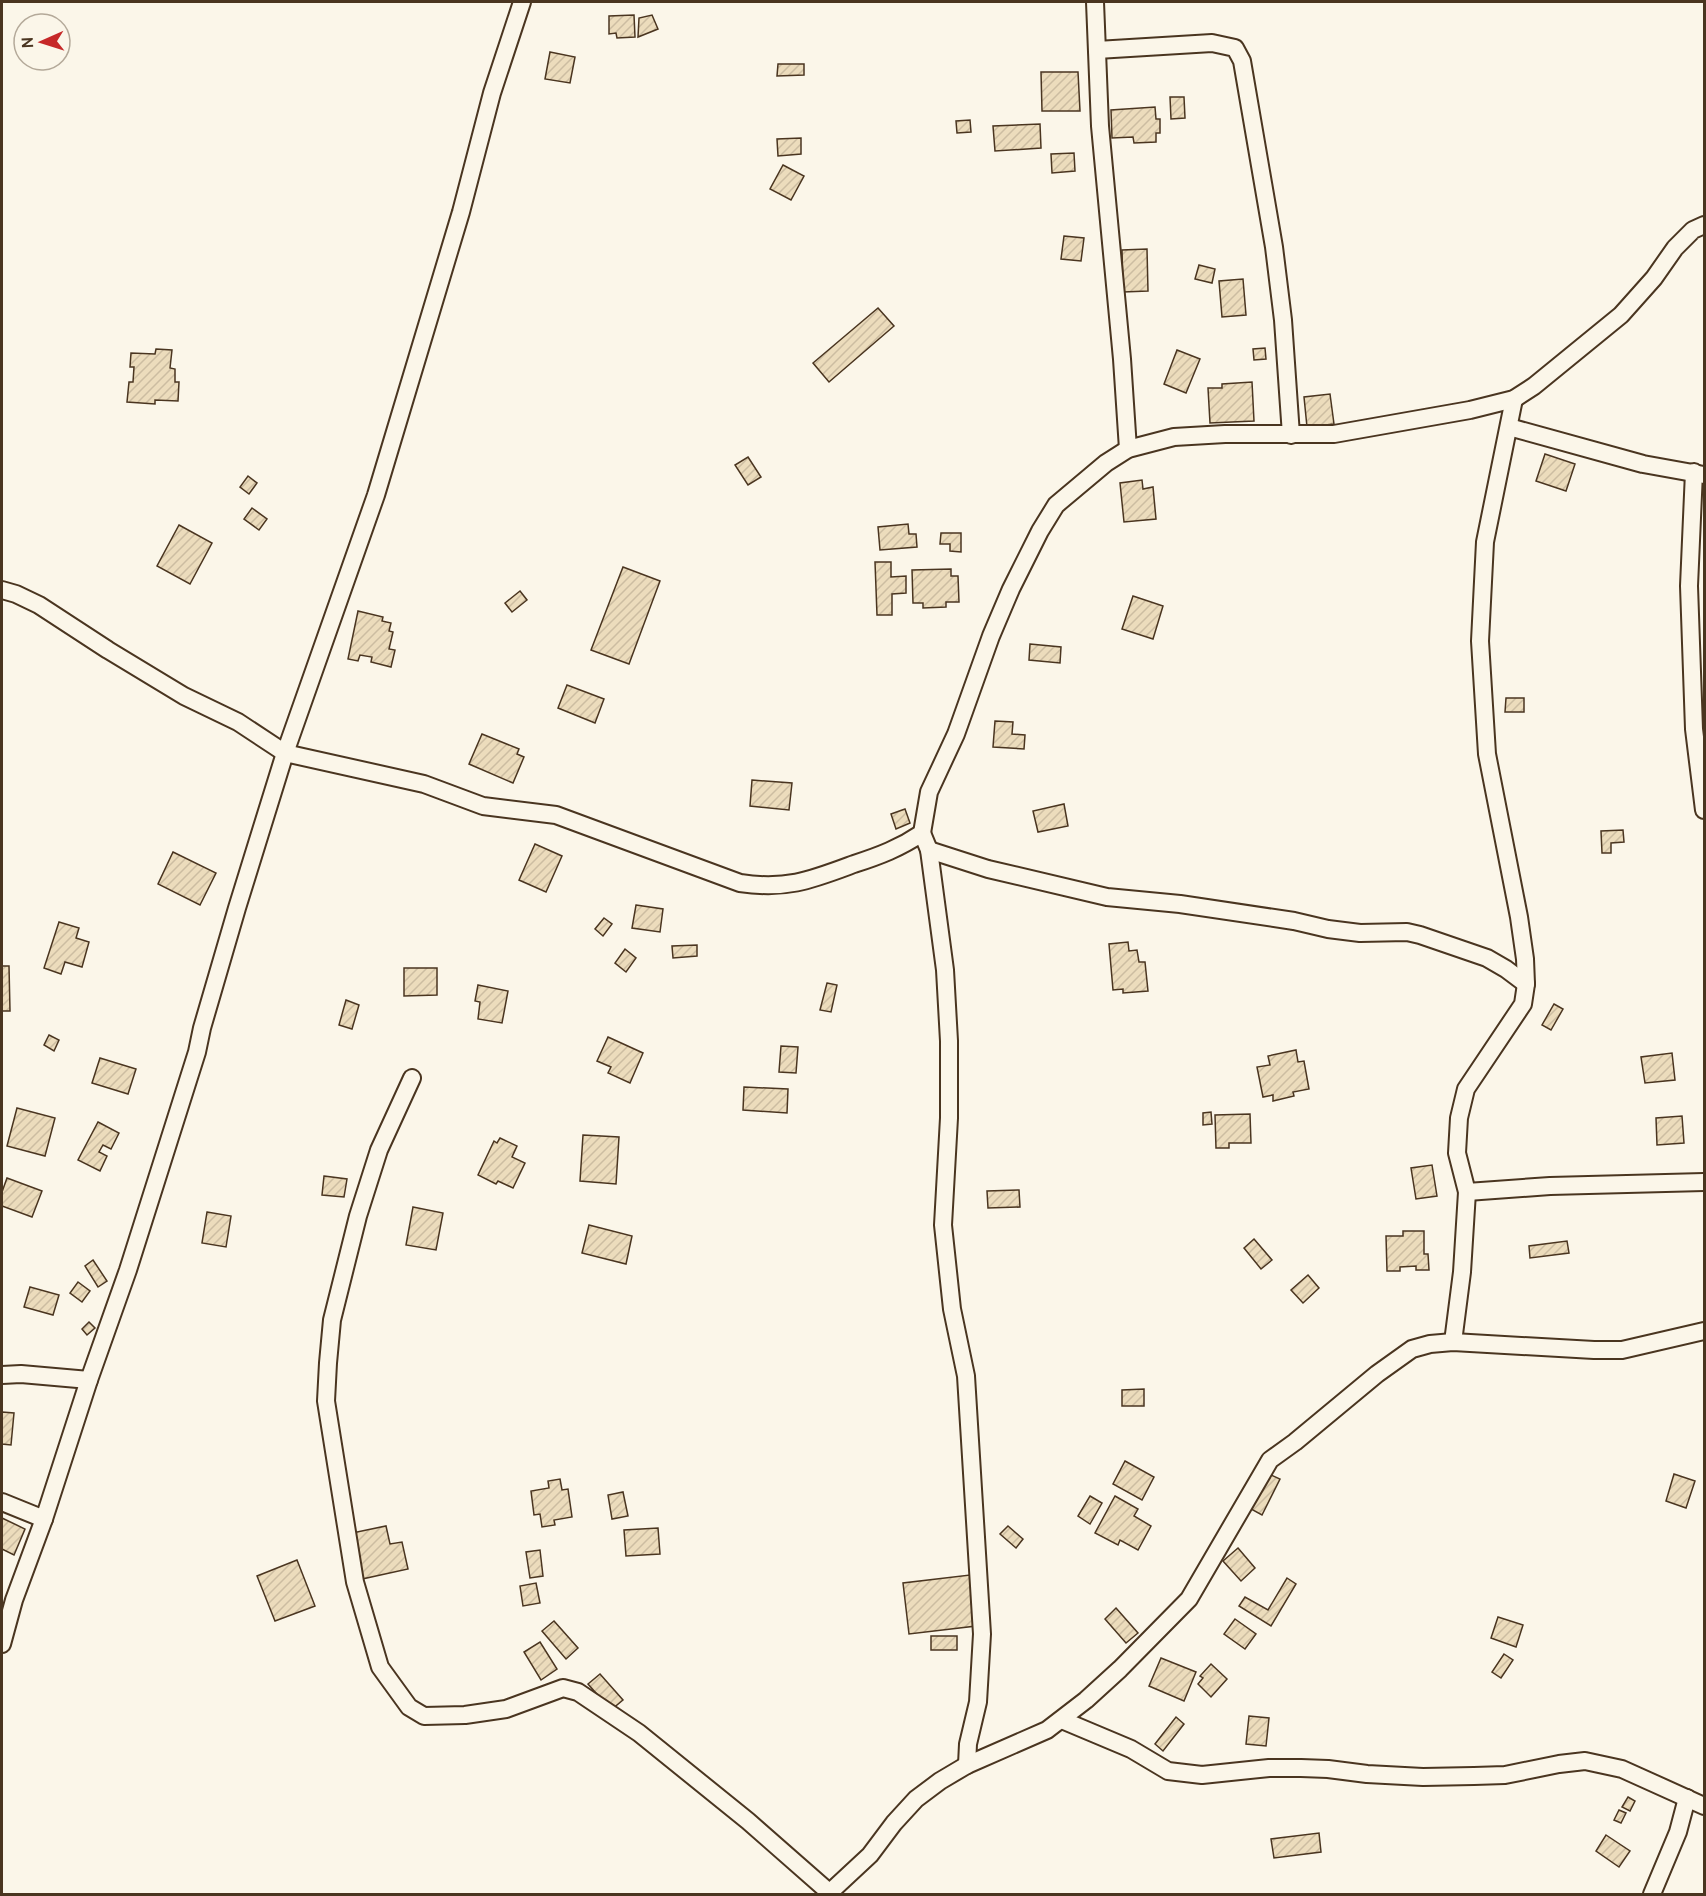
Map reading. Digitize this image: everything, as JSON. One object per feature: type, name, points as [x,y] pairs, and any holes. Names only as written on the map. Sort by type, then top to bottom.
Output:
[{"type":"street","points":[[2,1644],[8,1598],[44,1519],[128,1270],[197,1052],[202,1028],[285,753],[376,495],[461,213],[492,93],[522,2]]},
{"type":"street","points":[[1095,2],[1100,126],[1122,348],[1128,449]]},
{"type":"street","points":[[1097,50],[1212,43],[1235,48],[1242,61],[1274,247],[1283,320],[1291,435]]},
{"type":"street","points":[[967,1765],[968,1744],[978,1702],[981,1634],[966,1376],[952,1309],[943,1225],[949,1118],[949,1041],[945,970],[929,850],[922,833],[929,792],[956,734],[1007,598],[1040,531],[1056,505],[1106,463],[1128,449],[1174,437],[1224,434],[1334,434],[1470,410],[1514,399],[1534,386],[1621,315],[1654,278],[1675,248],[1693,230],[1704,225]]},
{"type":"street","points":[[1454,1342],[1462,1272],[1467,1192],[1457,1153],[1459,1118],[1466,1089],[1523,1004],[1526,984],[1519,916],[1487,754],[1480,641],[1485,542],[1514,399]]},
{"type":"street","points":[[1509,427],[1643,464],[1699,474],[1689,586],[1694,729],[1704,810]]},
{"type":"street","points":[[2,590],[39,605],[155,679],[238,722],[285,753],[424,784],[483,806],[556,815],[740,883],[762,886],[802,883],[881,856],[904,846],[922,833]]},
{"type":"street","points":[[929,850],[988,869],[1107,897],[1198,907],[1360,933],[1407,932],[1487,958],[1526,984]]},
{"type":"street","points":[[412,1078],[380,1150],[358,1216],[332,1320],[328,1363],[327,1401],[355,1582],[380,1666],[409,1707],[424,1716],[465,1716],[506,1709],[563,1688],[578,1692],[639,1733],[748,1821],[829,1894],[870,1855],[894,1823],[916,1800],[940,1781],[967,1765],[1047,1730],[1062,1720],[1120,1669],[1189,1599],[1270,1460],[1377,1374],[1412,1349],[1430,1344],[1454,1342],[1623,1350],[1704,1331]]},
{"type":"street","points":[[1467,1192],[1550,1186],[1704,1182]]},
{"type":"street","points":[[2,1375],[21,1374],[89,1380]]},
{"type":"street","points":[[2,1502],[44,1519]]},
{"type":"street","points":[[1062,1720],[1131,1749],[1168,1771],[1202,1775],[1269,1768],[1301,1768],[1423,1777],[1474,1776],[1505,1774],[1585,1761],[1622,1769],[1704,1806]]},
{"type":"street","points":[[1652,1894],[1678,1832],[1687,1798]]},
{"type":"building","points":[[634,15],[635,37],[617,38],[616,33],[609,34],[609,16]]},
{"type":"building","points":[[652,15],[658,29],[638,37],[639,18]]},
{"type":"building","points":[[550,52],[575,57],[570,83],[545,79]]},
{"type":"building","points":[[778,64],[804,64],[804,75],[777,76]]},
{"type":"building","points":[[1041,72],[1078,72],[1080,111],[1042,111]]},
{"type":"building","points":[[1170,97],[1184,97],[1185,118],[1171,119]]},
{"type":"building","points":[[1155,107],[1156,119],[1160,119],[1160,133],[1156,133],[1156,142],[1134,143],[1133,137],[1112,138],[1111,110]]},
{"type":"building","points":[[970,120],[971,132],[957,133],[956,121]]},
{"type":"building","points":[[1040,124],[1041,148],[995,151],[993,126]]},
{"type":"building","points":[[801,138],[801,154],[778,156],[777,139]]},
{"type":"building","points":[[1074,153],[1075,171],[1052,173],[1051,154]]},
{"type":"building","points":[[783,165],[804,176],[791,200],[770,189]]},
{"type":"building","points":[[1064,236],[1084,238],[1081,261],[1061,259]]},
{"type":"building","points":[[1147,249],[1148,291],[1123,292],[1122,250]]},
{"type":"building","points":[[1199,265],[1215,269],[1212,283],[1195,279]]},
{"type":"building","points":[[1243,279],[1246,315],[1222,317],[1219,281]]},
{"type":"building","points":[[878,308],[894,326],[829,382],[813,363]]},
{"type":"building","points":[[1265,348],[1266,359],[1254,360],[1253,349]]},
{"type":"building","points":[[156,349],[172,350],[170,368],[175,369],[175,382],[179,382],[178,401],[155,400],[155,404],[127,402],[129,382],[133,382],[134,367],[130,367],[131,353],[155,354]]},
{"type":"building","points":[[1177,350],[1200,359],[1186,393],[1164,384]]},
{"type":"building","points":[[1252,382],[1254,421],[1210,423],[1208,388],[1222,388],[1222,384]]},
{"type":"building","points":[[1330,394],[1334,424],[1307,427],[1304,397]]},
{"type":"building","points":[[1545,454],[1575,464],[1566,491],[1536,481]]},
{"type":"building","points":[[748,457],[761,477],[748,485],[735,465]]},
{"type":"building","points":[[248,476],[257,483],[249,494],[240,487]]},
{"type":"building","points":[[1142,480],[1143,489],[1153,487],[1156,519],[1124,522],[1120,483]]},
{"type":"building","points":[[252,508],[267,519],[259,530],[244,519]]},
{"type":"building","points":[[908,524],[909,534],[916,534],[917,547],[880,550],[878,527]]},
{"type":"building","points":[[179,525],[212,543],[190,584],[157,566]]},
{"type":"building","points":[[941,533],[961,533],[961,552],[950,551],[950,544],[940,544]]},
{"type":"building","points":[[875,562],[891,562],[891,577],[906,576],[906,593],[892,594],[892,615],[877,615]]},
{"type":"building","points":[[623,567],[660,581],[629,664],[591,650]]},
{"type":"building","points":[[951,569],[951,576],[958,576],[959,602],[946,602],[946,607],[923,608],[923,603],[913,603],[912,570]]},
{"type":"building","points":[[520,591],[527,600],[512,612],[505,603]]},
{"type":"building","points":[[1133,596],[1163,606],[1153,639],[1122,629]]},
{"type":"building","points":[[358,611],[383,617],[382,621],[391,623],[389,631],[393,632],[389,649],[395,650],[391,667],[371,662],[372,657],[360,655],[358,661],[348,659]]},
{"type":"building","points":[[1030,644],[1061,647],[1060,663],[1029,660]]},
{"type":"building","points":[[567,685],[604,699],[595,723],[558,708]]},
{"type":"building","points":[[1506,698],[1524,698],[1524,712],[1505,712]]},
{"type":"building","points":[[995,721],[1013,722],[1012,734],[1025,735],[1024,749],[993,747]]},
{"type":"building","points":[[482,734],[519,749],[517,754],[524,757],[513,783],[469,764]]},
{"type":"building","points":[[752,780],[792,783],[789,810],[750,806]]},
{"type":"building","points":[[1064,804],[1068,826],[1038,832],[1033,811]]},
{"type":"building","points":[[905,809],[910,823],[896,829],[891,814]]},
{"type":"building","points":[[1623,830],[1624,842],[1611,843],[1611,853],[1602,853],[1601,831]]},
{"type":"building","points":[[535,844],[562,856],[546,892],[519,880]]},
{"type":"building","points":[[173,852],[216,873],[200,905],[158,884]]},
{"type":"building","points":[[636,905],[663,909],[660,932],[632,928]]},
{"type":"building","points":[[604,918],[612,924],[603,936],[595,929]]},
{"type":"building","points":[[59,922],[79,928],[76,938],[89,942],[82,967],[65,962],[61,974],[44,968]]},
{"type":"building","points":[[1128,942],[1129,951],[1137,950],[1139,962],[1145,962],[1148,991],[1123,993],[1123,989],[1113,990],[1109,944]]},
{"type":"building","points":[[697,945],[697,956],[673,958],[672,946]]},
{"type":"building","points":[[625,949],[636,958],[626,972],[615,963]]},
{"type":"building","points":[[2,966],[9,966],[10,1011],[2,1011]]},
{"type":"building","points":[[404,968],[437,968],[437,995],[404,996]]},
{"type":"building","points":[[827,983],[837,985],[831,1012],[820,1010]]},
{"type":"building","points":[[478,985],[508,991],[502,1023],[478,1019],[480,1002],[475,1001]]},
{"type":"building","points":[[346,1000],[359,1005],[352,1029],[339,1025]]},
{"type":"building","points":[[1554,1004],[1563,1009],[1551,1030],[1542,1025]]},
{"type":"building","points":[[49,1035],[59,1040],[54,1051],[44,1045]]},
{"type":"building","points":[[608,1037],[643,1053],[630,1083],[608,1073],[611,1067],[597,1061]]},
{"type":"building","points":[[781,1046],[798,1047],[796,1073],[779,1072]]},
{"type":"building","points":[[1296,1050],[1298,1062],[1304,1061],[1309,1089],[1293,1092],[1294,1096],[1273,1101],[1273,1095],[1263,1097],[1257,1067],[1270,1065],[1268,1056]]},
{"type":"building","points":[[1672,1053],[1675,1080],[1645,1083],[1641,1057]]},
{"type":"building","points":[[100,1058],[136,1069],[128,1094],[92,1083]]},
{"type":"building","points":[[744,1087],[788,1089],[787,1113],[743,1110]]},
{"type":"building","points":[[17,1108],[55,1118],[45,1156],[7,1146]]},
{"type":"building","points":[[1211,1112],[1212,1124],[1203,1125],[1203,1113]]},
{"type":"building","points":[[1250,1114],[1251,1143],[1229,1143],[1229,1148],[1216,1148],[1215,1115]]},
{"type":"building","points":[[1682,1116],[1684,1143],[1657,1145],[1656,1118]]},
{"type":"building","points":[[98,1122],[119,1133],[111,1149],[103,1145],[99,1152],[107,1156],[100,1171],[78,1160]]},
{"type":"building","points":[[583,1135],[619,1137],[616,1184],[580,1181]]},
{"type":"building","points":[[500,1138],[517,1146],[512,1157],[525,1163],[513,1188],[498,1181],[496,1184],[478,1175],[494,1141],[497,1143]]},
{"type":"building","points":[[1432,1165],[1437,1196],[1416,1199],[1411,1168]]},
{"type":"building","points":[[324,1176],[347,1179],[344,1197],[322,1195]]},
{"type":"building","points":[[7,1178],[42,1191],[32,1217],[2,1206],[2,1192]]},
{"type":"building","points":[[1019,1190],[1020,1207],[988,1208],[987,1191]]},
{"type":"building","points":[[413,1207],[443,1213],[436,1250],[406,1245]]},
{"type":"building","points":[[207,1212],[231,1216],[226,1247],[202,1243]]},
{"type":"building","points":[[589,1225],[632,1236],[626,1264],[582,1253]]},
{"type":"building","points":[[1403,1231],[1424,1231],[1424,1254],[1428,1254],[1429,1270],[1416,1270],[1416,1266],[1400,1267],[1400,1271],[1387,1271],[1386,1236],[1403,1236]]},
{"type":"building","points":[[1254,1239],[1272,1260],[1261,1269],[1244,1248]]},
{"type":"building","points":[[1567,1241],[1569,1253],[1530,1258],[1529,1246]]},
{"type":"building","points":[[93,1260],[107,1281],[98,1287],[85,1266]]},
{"type":"building","points":[[1308,1275],[1319,1288],[1303,1303],[1291,1290]]},
{"type":"building","points":[[78,1282],[90,1291],[82,1302],[70,1293]]},
{"type":"building","points":[[30,1287],[59,1295],[53,1315],[24,1307]]},
{"type":"building","points":[[89,1322],[95,1328],[87,1335],[82,1329]]},
{"type":"building","points":[[1144,1389],[1144,1406],[1122,1406],[1122,1390]]},
{"type":"building","points":[[2,1412],[14,1413],[11,1445],[2,1444]]},
{"type":"building","points":[[1125,1461],[1154,1477],[1142,1500],[1113,1484]]},
{"type":"building","points":[[1269,1474],[1280,1479],[1262,1515],[1251,1509]]},
{"type":"building","points":[[1674,1474],[1695,1481],[1686,1508],[1666,1501]]},
{"type":"building","points":[[560,1479],[562,1490],[568,1489],[572,1517],[554,1520],[555,1525],[542,1527],[540,1514],[534,1515],[531,1491],[549,1488],[548,1481]]},
{"type":"building","points":[[623,1492],[628,1516],[612,1519],[608,1495]]},
{"type":"building","points":[[1090,1496],[1102,1503],[1090,1524],[1078,1516]]},
{"type":"building","points":[[1115,1496],[1138,1509],[1134,1516],[1151,1526],[1138,1550],[1120,1540],[1118,1545],[1095,1533]]},
{"type":"building","points":[[2,1518],[25,1529],[14,1555],[2,1549]]},
{"type":"building","points":[[386,1526],[390,1544],[402,1542],[408,1569],[362,1579],[352,1533]]},
{"type":"building","points":[[1008,1526],[1023,1539],[1016,1548],[1000,1534]]},
{"type":"building","points":[[658,1528],[660,1554],[626,1556],[624,1530]]},
{"type":"building","points":[[1238,1548],[1255,1568],[1241,1581],[1223,1561]]},
{"type":"building","points":[[540,1550],[543,1576],[530,1578],[526,1552]]},
{"type":"building","points":[[297,1560],[315,1606],[275,1621],[257,1576]]},
{"type":"building","points":[[970,1575],[976,1626],[909,1634],[903,1583]]},
{"type":"building","points":[[1287,1578],[1296,1584],[1271,1626],[1239,1606],[1245,1597],[1268,1610]]},
{"type":"building","points":[[536,1583],[540,1603],[523,1606],[520,1586]]},
{"type":"building","points":[[1116,1608],[1138,1633],[1126,1643],[1105,1619]]},
{"type":"building","points":[[1498,1617],[1523,1625],[1516,1647],[1491,1638]]},
{"type":"building","points":[[1235,1619],[1256,1634],[1245,1649],[1224,1634]]},
{"type":"building","points":[[554,1621],[578,1648],[566,1659],[542,1631]]},
{"type":"building","points":[[931,1636],[957,1636],[957,1650],[931,1650]]},
{"type":"building","points":[[540,1642],[557,1669],[541,1680],[524,1652]]},
{"type":"building","points":[[1504,1654],[1513,1660],[1501,1678],[1492,1672]]},
{"type":"building","points":[[1161,1658],[1196,1672],[1184,1701],[1149,1686]]},
{"type":"building","points":[[1211,1664],[1227,1679],[1211,1697],[1198,1684],[1203,1678],[1200,1676]]},
{"type":"building","points":[[600,1674],[623,1700],[611,1710],[588,1684]]},
{"type":"building","points":[[1249,1716],[1269,1718],[1266,1746],[1246,1744]]},
{"type":"building","points":[[1176,1717],[1184,1724],[1163,1751],[1155,1744]]},
{"type":"building","points":[[1628,1797],[1635,1801],[1630,1811],[1622,1807]]},
{"type":"building","points":[[1619,1810],[1626,1813],[1621,1823],[1614,1820]]},
{"type":"building","points":[[1319,1833],[1321,1852],[1274,1858],[1271,1839]]},
{"type":"building","points":[[1606,1835],[1630,1851],[1619,1867],[1596,1851]]}]
